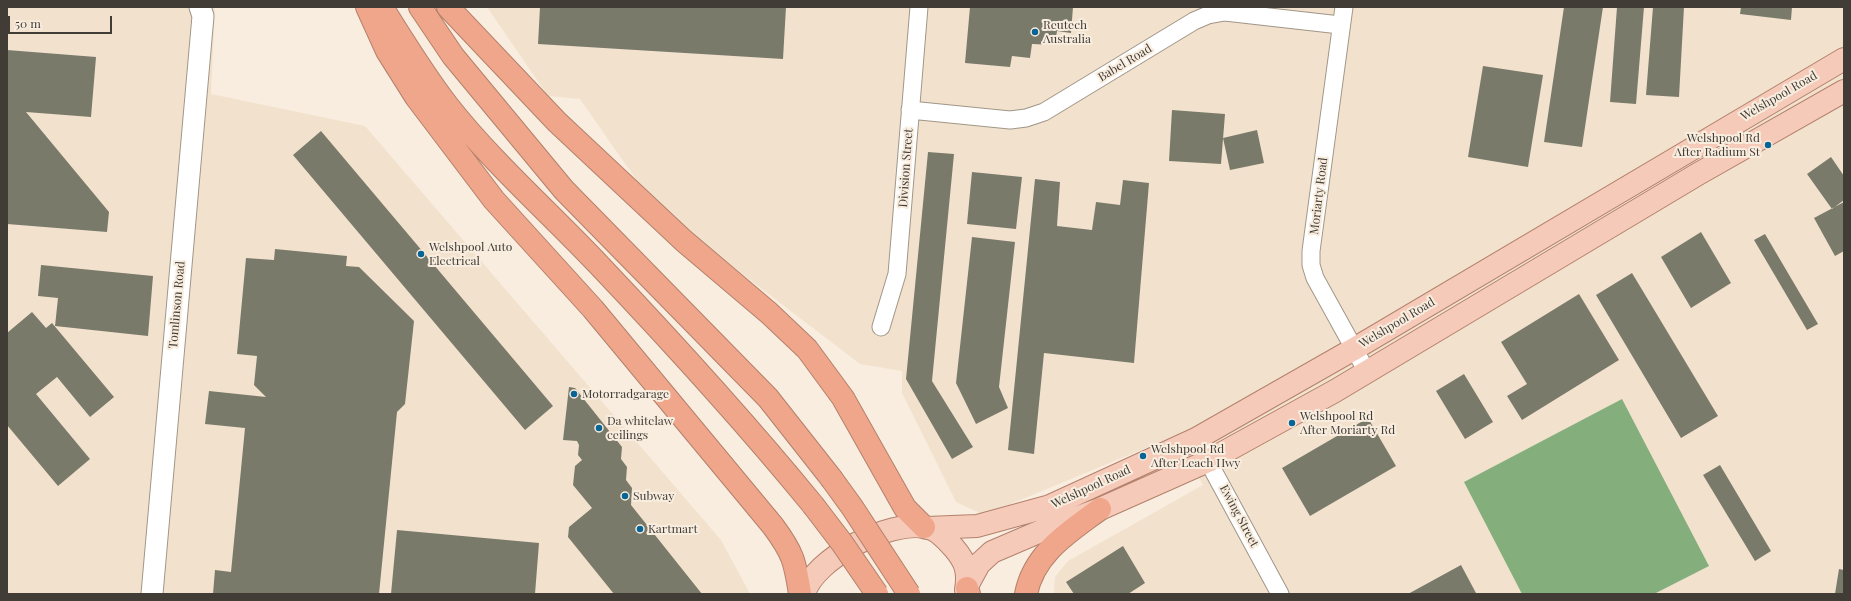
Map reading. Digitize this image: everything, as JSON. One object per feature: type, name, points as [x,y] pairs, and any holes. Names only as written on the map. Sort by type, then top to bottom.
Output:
[{"type":"highway","points":[[368,7],[387,51],[416,97],[494,200],[593,308],[773,526],[786,544],[795,563],[800,594]]},
{"type":"highway","points":[[382,7],[407,47],[449,106],[501,165],[557,221],[682,352],[813,505],[842,542],[877,594]]},
{"type":"highway","points":[[420,7],[453,56],[564,190],[768,398],[852,507],[909,594]]},
{"type":"highway","points":[[448,7],[557,122],[684,241],[769,313],[807,349],[843,398],[905,508],[926,527]]},
{"type":"highway","points":[[1026,594],[1037,566],[1055,543],[1100,509]]},
{"type":"main road","name":"Welshpool Road","points":[[804,594],[807,585],[816,573],[846,550],[875,535],[892,529],[908,526],[977,526],[1050,506],[1196,438],[1354,349],[1842,65]]},
{"type":"main road","name":"Welshpool Road","points":[[967,590],[979,564],[992,552],[1041,531],[1100,509],[1208,461],[1335,391],[1691,178],[1844,91]]},
{"type":"main road","points":[[1274,394],[1290,391],[1319,381],[1327,382],[1335,391]]},
{"type":"main road","points":[[926,527],[942,536],[963,560],[967,569],[967,590]]},
{"type":"street","name":"Division Street","points":[[881,327],[898,274],[919,7]]},
{"type":"street","name":"Moriarty Road","points":[[1344,7],[1340,25],[1311,265],[1315,278],[1367,372]]},
{"type":"street","name":"Tomlinson Road","points":[[152,594],[202,12]]},
{"type":"street","name":"Babel Road","points":[[910,110],[1010,120],[1032,116],[1044,112],[1194,22],[1219,13],[1225,12],[1340,25]]},
{"type":"street","name":"Ewing Street","points":[[1196,438],[1280,594]]},
{"type":"shaded area","points":[[7,7],[215,7],[211,94],[365,126],[721,540],[750,594],[7,594]]},
{"type":"shaded area","points":[[487,7],[1844,7],[1844,594],[1054,594],[1055,577],[1068,561],[1203,485],[1177,435],[984,515],[956,502],[902,393],[902,371],[860,364],[656,208],[580,99],[548,96]]},
{"type":"shaded area","points":[[1622,399],[1709,566],[1654,594],[1522,594],[1464,482]]},
{"type":"building","points":[[540,7],[786,7],[783,59],[538,44]]},
{"type":"building","points":[[970,7],[1073,7],[1071,33],[1057,31],[1055,45],[1032,44],[1030,58],[1012,56],[1010,67],[965,63]]},
{"type":"building","points":[[1564,7],[1603,7],[1582,147],[1544,142]]},
{"type":"building","points":[[1617,7],[1644,7],[1636,104],[1610,102]]},
{"type":"building","points":[[1653,7],[1684,7],[1679,97],[1646,95]]},
{"type":"building","points":[[1741,7],[1792,7],[1791,20],[1740,14]]},
{"type":"building","points":[[7,50],[96,57],[91,117],[26,112],[109,212],[107,232],[7,224]]},
{"type":"building","points":[[1483,66],[1543,75],[1528,167],[1468,157]]},
{"type":"building","points":[[1172,110],[1225,114],[1221,164],[1169,161]]},
{"type":"building","points":[[1257,130],[1264,163],[1230,170],[1223,138]]},
{"type":"building","points":[[321,131],[553,406],[525,430],[293,155]]},
{"type":"building","points":[[928,152],[954,154],[932,381],[973,447],[952,459],[906,379]]},
{"type":"building","points":[[1831,157],[1844,176],[1844,200],[1832,209],[1807,174]]},
{"type":"building","points":[[972,172],[1022,177],[1016,229],[967,224]]},
{"type":"building","points":[[1035,179],[1060,182],[1057,226],[1092,230],[1096,202],[1120,205],[1123,180],[1149,183],[1134,363],[1044,353],[1034,454],[1008,450]]},
{"type":"building","points":[[1844,202],[1844,251],[1835,256],[1814,218]]},
{"type":"building","points":[[1701,232],[1731,283],[1691,308],[1661,257]]},
{"type":"building","points":[[1765,234],[1818,324],[1807,330],[1754,240]]},
{"type":"building","points":[[972,237],[1015,242],[999,387],[1008,408],[976,424],[956,383]]},
{"type":"building","points":[[275,249],[347,256],[346,266],[359,267],[414,321],[405,404],[397,412],[379,594],[213,594],[215,570],[231,572],[245,428],[205,424],[209,391],[266,397],[254,385],[257,356],[237,354],[246,258],[274,260]]},
{"type":"building","points":[[41,265],[153,276],[148,336],[55,326],[58,298],[38,296]]},
{"type":"building","points":[[1632,273],[1718,416],[1681,438],[1596,295]]},
{"type":"building","points":[[1579,294],[1619,360],[1522,420],[1507,396],[1527,384],[1501,342]]},
{"type":"building","points":[[32,312],[46,328],[52,323],[114,397],[90,417],[57,377],[36,394],[90,459],[58,486],[7,425],[7,333]]},
{"type":"building","points":[[1464,374],[1493,422],[1465,439],[1436,391]]},
{"type":"building","points":[[569,387],[575,388],[622,447],[621,459],[627,467],[626,480],[632,488],[631,505],[702,594],[614,594],[568,537],[569,527],[592,508],[573,485],[575,466],[582,460],[578,455],[579,445],[577,441],[563,440]]},
{"type":"building","points":[[1368,418],[1396,466],[1310,516],[1282,468]]},
{"type":"building","points":[[1720,465],[1771,551],[1755,561],[1703,475]]},
{"type":"building","points":[[397,530],[539,543],[535,594],[391,594]]},
{"type":"building","points":[[1123,546],[1145,583],[1128,594],[1074,594],[1066,582]]},
{"type":"building","points":[[1461,565],[1476,593],[1408,594]]},
{"type":"building","points":[[1839,569],[1844,570],[1844,594],[1835,594]]},
{"type":"place","name":"Reutech Australia","points":[[1035,32]]},
{"type":"place","name":"Welshpool Rd After Radium St","points":[[1768,145]]},
{"type":"place","name":"Welshpool Auto Electrical","points":[[421,254]]},
{"type":"place","name":"Motorradgarage","points":[[574,394]]},
{"type":"place","name":"Welshpool Rd After Moriarty Rd","points":[[1292,423]]},
{"type":"place","name":"Da whitelaw ceilings","points":[[599,428]]},
{"type":"place","name":"Welshpool Rd After Leach Hwy","points":[[1143,456]]},
{"type":"place","name":"Subway","points":[[625,496]]},
{"type":"place","name":"Kartmart","points":[[640,529]]}]
